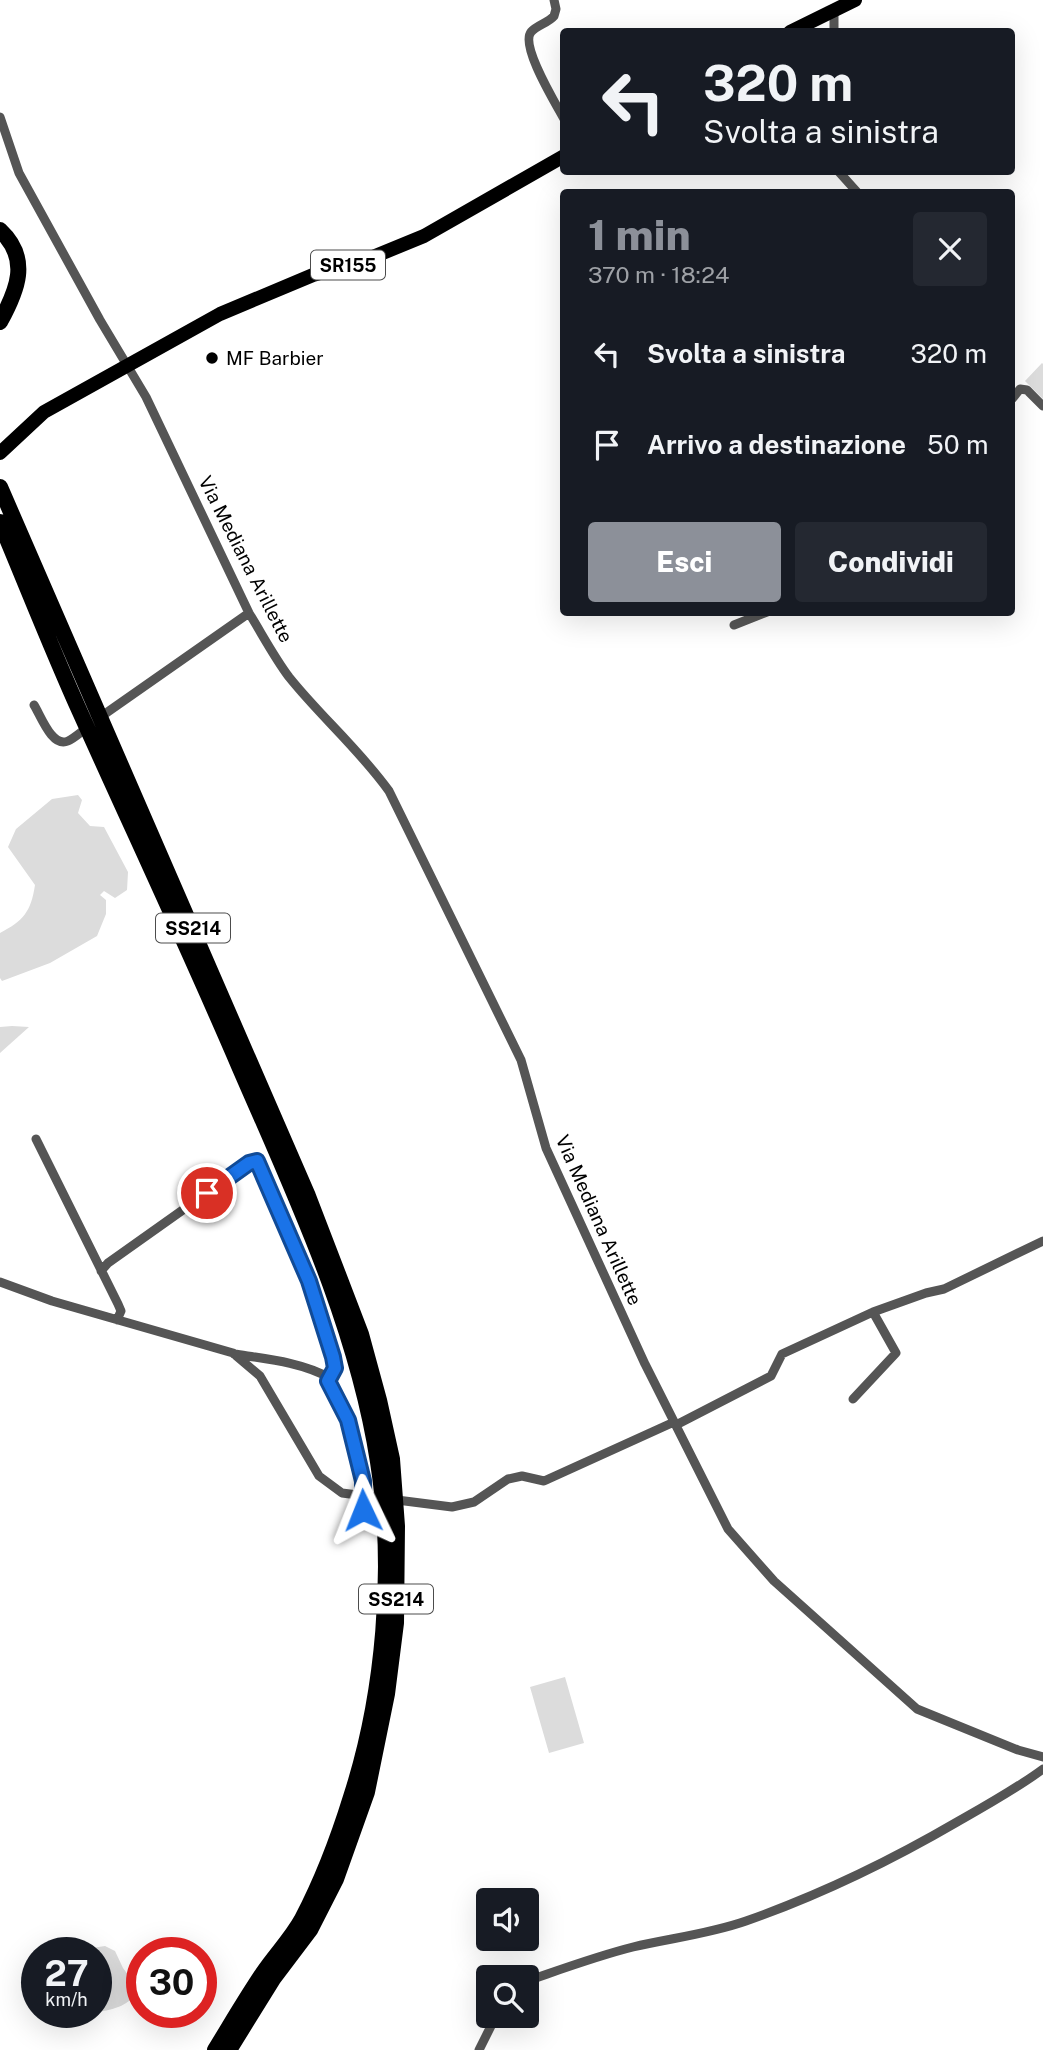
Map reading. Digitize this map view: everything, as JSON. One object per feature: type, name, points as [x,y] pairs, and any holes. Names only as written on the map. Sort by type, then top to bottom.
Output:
[{"type":"highway","points":[[0,230],[12,244],[17,258],[16,293],[0,322]]},
{"type":"highway","points":[[0,303],[16,285]]},
{"type":"highway","name":"SS214","points":[[2,493],[86,707]]},
{"type":"highway","name":"SS214","points":[[0,522],[308,1196],[361,1334],[379,1400],[391,1459],[397,1527],[396,1623],[387,1694],[367,1792],[335,1879],[310,1930],[273,1979],[229,2050]]},
{"type":"highway","name":"SS214","points":[[98,734],[298,1202],[349,1342],[367,1405],[379,1464],[385,1587],[382,1631],[371,1714],[352,1794],[323,1877],[299,1924],[263,1973],[215,2050]]},
{"type":"main road","points":[[798,28],[855,0]]},
{"type":"main road","name":"SR155","points":[[0,453],[44,412],[220,314],[271,291],[368,259],[424,236],[560,158]]},
{"type":"street","points":[[554,0],[555,16],[532,31],[528,41],[531,54],[560,111]]},
{"type":"street","points":[[834,10],[834,28]]},
{"type":"street","name":"Via Mediana Arillette","points":[[0,117],[19,173],[146,397],[250,613],[289,677],[367,760],[389,791],[521,1060],[546,1149],[645,1364],[728,1529],[774,1581],[917,1709],[1018,1750],[1043,1757]]},
{"type":"street","points":[[842,175],[854,189]]},
{"type":"street","points":[[1015,395],[1020,389],[1027,390],[1043,406]]},
{"type":"street","points":[[34,705],[53,738],[59,742],[67,741],[250,613]]},
{"type":"street","points":[[734,625],[757,616]]},
{"type":"street","points":[[36,1139],[121,1311],[117,1320]]},
{"type":"street","points":[[101,1271],[108,1263],[249,1163],[257,1161],[309,1281],[333,1357],[335,1368],[328,1381],[348,1420],[363,1481],[363,1510]]},
{"type":"street","points":[[233,1353],[260,1376],[319,1476],[342,1493],[452,1507],[474,1502],[508,1479],[522,1476],[544,1481],[675,1423],[771,1376],[782,1354],[873,1312],[944,1289],[1043,1241]]},
{"type":"street","points":[[0,1282],[117,1320],[233,1353],[291,1363],[330,1378]]},
{"type":"street","points":[[853,1399],[896,1353],[873,1312]]},
{"type":"street","points":[[539,1977],[634,1947],[689,1937],[746,1921],[794,1902],[886,1862],[1013,1790],[1043,1769]]},
{"type":"street","points":[[479,2050],[490,2028]]},
{"type":"shaded area","points":[[1043,364],[1043,399],[1025,381]]},
{"type":"shaded area","points":[[78,795],[82,800],[78,813],[90,826],[104,827],[128,872],[127,890],[115,898],[104,891],[100,895],[106,900],[106,914],[97,936],[50,963],[2,981],[0,933],[25,915],[35,885],[8,847],[16,829],[52,799]]},
{"type":"shaded area","points":[[0,1027],[29,1027],[0,1053]]},
{"type":"shaded area","points":[[565,1677],[584,1743],[549,1753],[530,1687]]},
{"type":"shaded area","points":[[112,1950],[126,1972],[126,2002],[112,2009]]},
{"type":"place","name":"MF Barbier","points":[[212,358]]},
{"type":"route","points":[[207,1193],[249,1163],[257,1161],[309,1281],[333,1357],[335,1368],[328,1381],[348,1420],[363,1481],[363,1510]]}]
